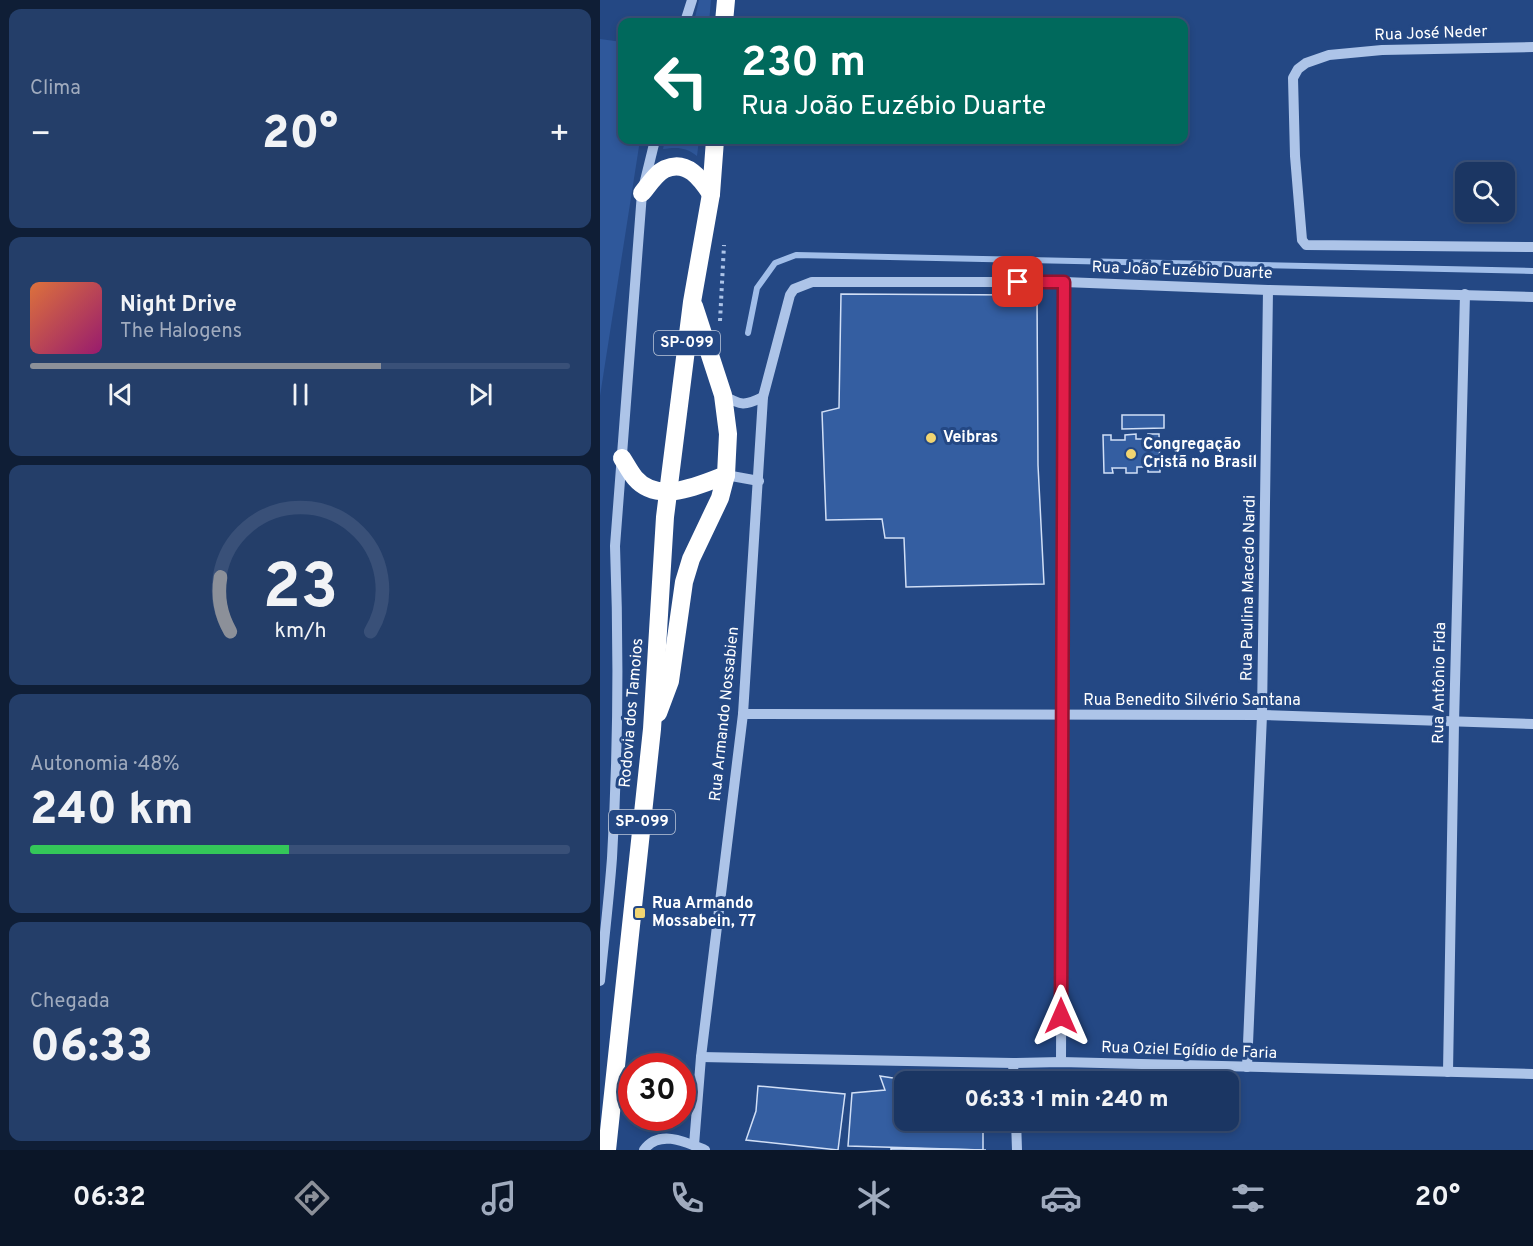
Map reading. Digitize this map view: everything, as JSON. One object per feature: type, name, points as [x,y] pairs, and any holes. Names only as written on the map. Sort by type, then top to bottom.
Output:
[{"type":"highway","points":[[724,18],[726,0]]},
{"type":"highway","name":"SP-099","points":[[668,493],[692,302],[711,194],[715,144]]},
{"type":"highway","points":[[642,193],[663,169],[674,167],[689,169],[698,175],[711,194]]},
{"type":"highway","points":[[652,729],[670,681],[684,582],[691,559],[720,498],[726,475],[728,434],[723,395],[692,302]]},
{"type":"highway","points":[[622,458],[636,479],[645,486],[668,493],[698,486],[726,475]]},
{"type":"highway","name":"Rodovia dos Tamoios","points":[[607,1150],[652,729],[668,493]]},
{"type":"street","points":[[687,18],[692,0]]},
{"type":"street","name":"Rua José Neder","points":[[1533,47],[1382,50],[1329,55],[1306,63],[1298,69],[1293,78],[1295,156],[1302,240],[1306,245],[1533,247]]},
{"type":"street","points":[[600,981],[612,860],[616,786],[615,546],[642,193],[654,144]]},
{"type":"street","name":"Rua João Euzébio Duarte","points":[[794,289],[812,282],[1064,282],[1533,297]]},
{"type":"street","points":[[1060,1062],[1064,282]]},
{"type":"street","name":"Rua Armando Nossabien","points":[[694,1145],[701,1057],[743,714],[764,397],[790,295],[794,289]]},
{"type":"street","name":"Rua Paulina Macedo Nardi","points":[[1247,1067],[1262,715],[1268,290]]},
{"type":"street","name":"Rua Antônio Fida","points":[[1448,1072],[1465,294]]},
{"type":"street","points":[[723,395],[737,403],[748,404],[764,397]]},
{"type":"street","points":[[726,475],[759,481]]},
{"type":"street","name":"Rua Benedito Silvério Santana","points":[[743,714],[1262,715],[1533,724]]},
{"type":"street","name":"Rua Oziel Egídio de Faria","points":[[701,1057],[1060,1062],[1533,1074]]},
{"type":"street","points":[[1014,1063],[1014,1071]]},
{"type":"street","points":[[1016,1131],[1017,1150]]},
{"type":"street","points":[[644,1150],[650,1142],[668,1137],[705,1150]]},
{"type":"path","points":[[720,321],[724,244]]},
{"type":"shaded area","points":[[699,0],[711,0],[709,18],[695,18]]},
{"type":"shaded area","points":[[600,39],[618,41],[618,144],[639,144],[600,396]]},
{"type":"shaded area","points":[[664,144],[698,144],[697,156],[681,148],[663,149]]},
{"type":"building","name":"Veibras","points":[[841,294],[1037,295],[1038,465],[1044,584],[906,587],[904,538],[885,538],[882,519],[826,520],[822,412],[839,408]]},
{"type":"building","points":[[1122,415],[1164,415],[1164,428],[1122,429]]},
{"type":"building","name":"Congregação Cristã no Brasil","points":[[1136,434],[1136,439],[1148,439],[1148,434],[1159,434],[1160,472],[1148,472],[1148,467],[1137,467],[1137,473],[1126,473],[1126,468],[1112,468],[1113,473],[1104,473],[1103,435],[1111,435],[1111,440],[1125,440],[1125,435]]},
{"type":"building","points":[[880,1076],[894,1078],[894,1131],[983,1131],[983,1150],[848,1146],[852,1093],[885,1090]]},
{"type":"building","points":[[758,1086],[845,1094],[838,1150],[746,1140],[756,1111]]},
{"type":"building","points":[[891,1148],[983,1150],[891,1150]]},
{"type":"waterway","points":[[748,333],[757,288],[775,263],[796,255],[1533,271]]},
{"type":"place","name":"Veibras","points":[[931,438]]},
{"type":"place","name":"Congregação Cristã no Brasil","points":[[1131,454]]},
{"type":"place","name":"Rua Armando Mossabein, 77","points":[[640,913]]},
{"type":"route","points":[[1018,282],[1064,282],[1061,1016]]}]
